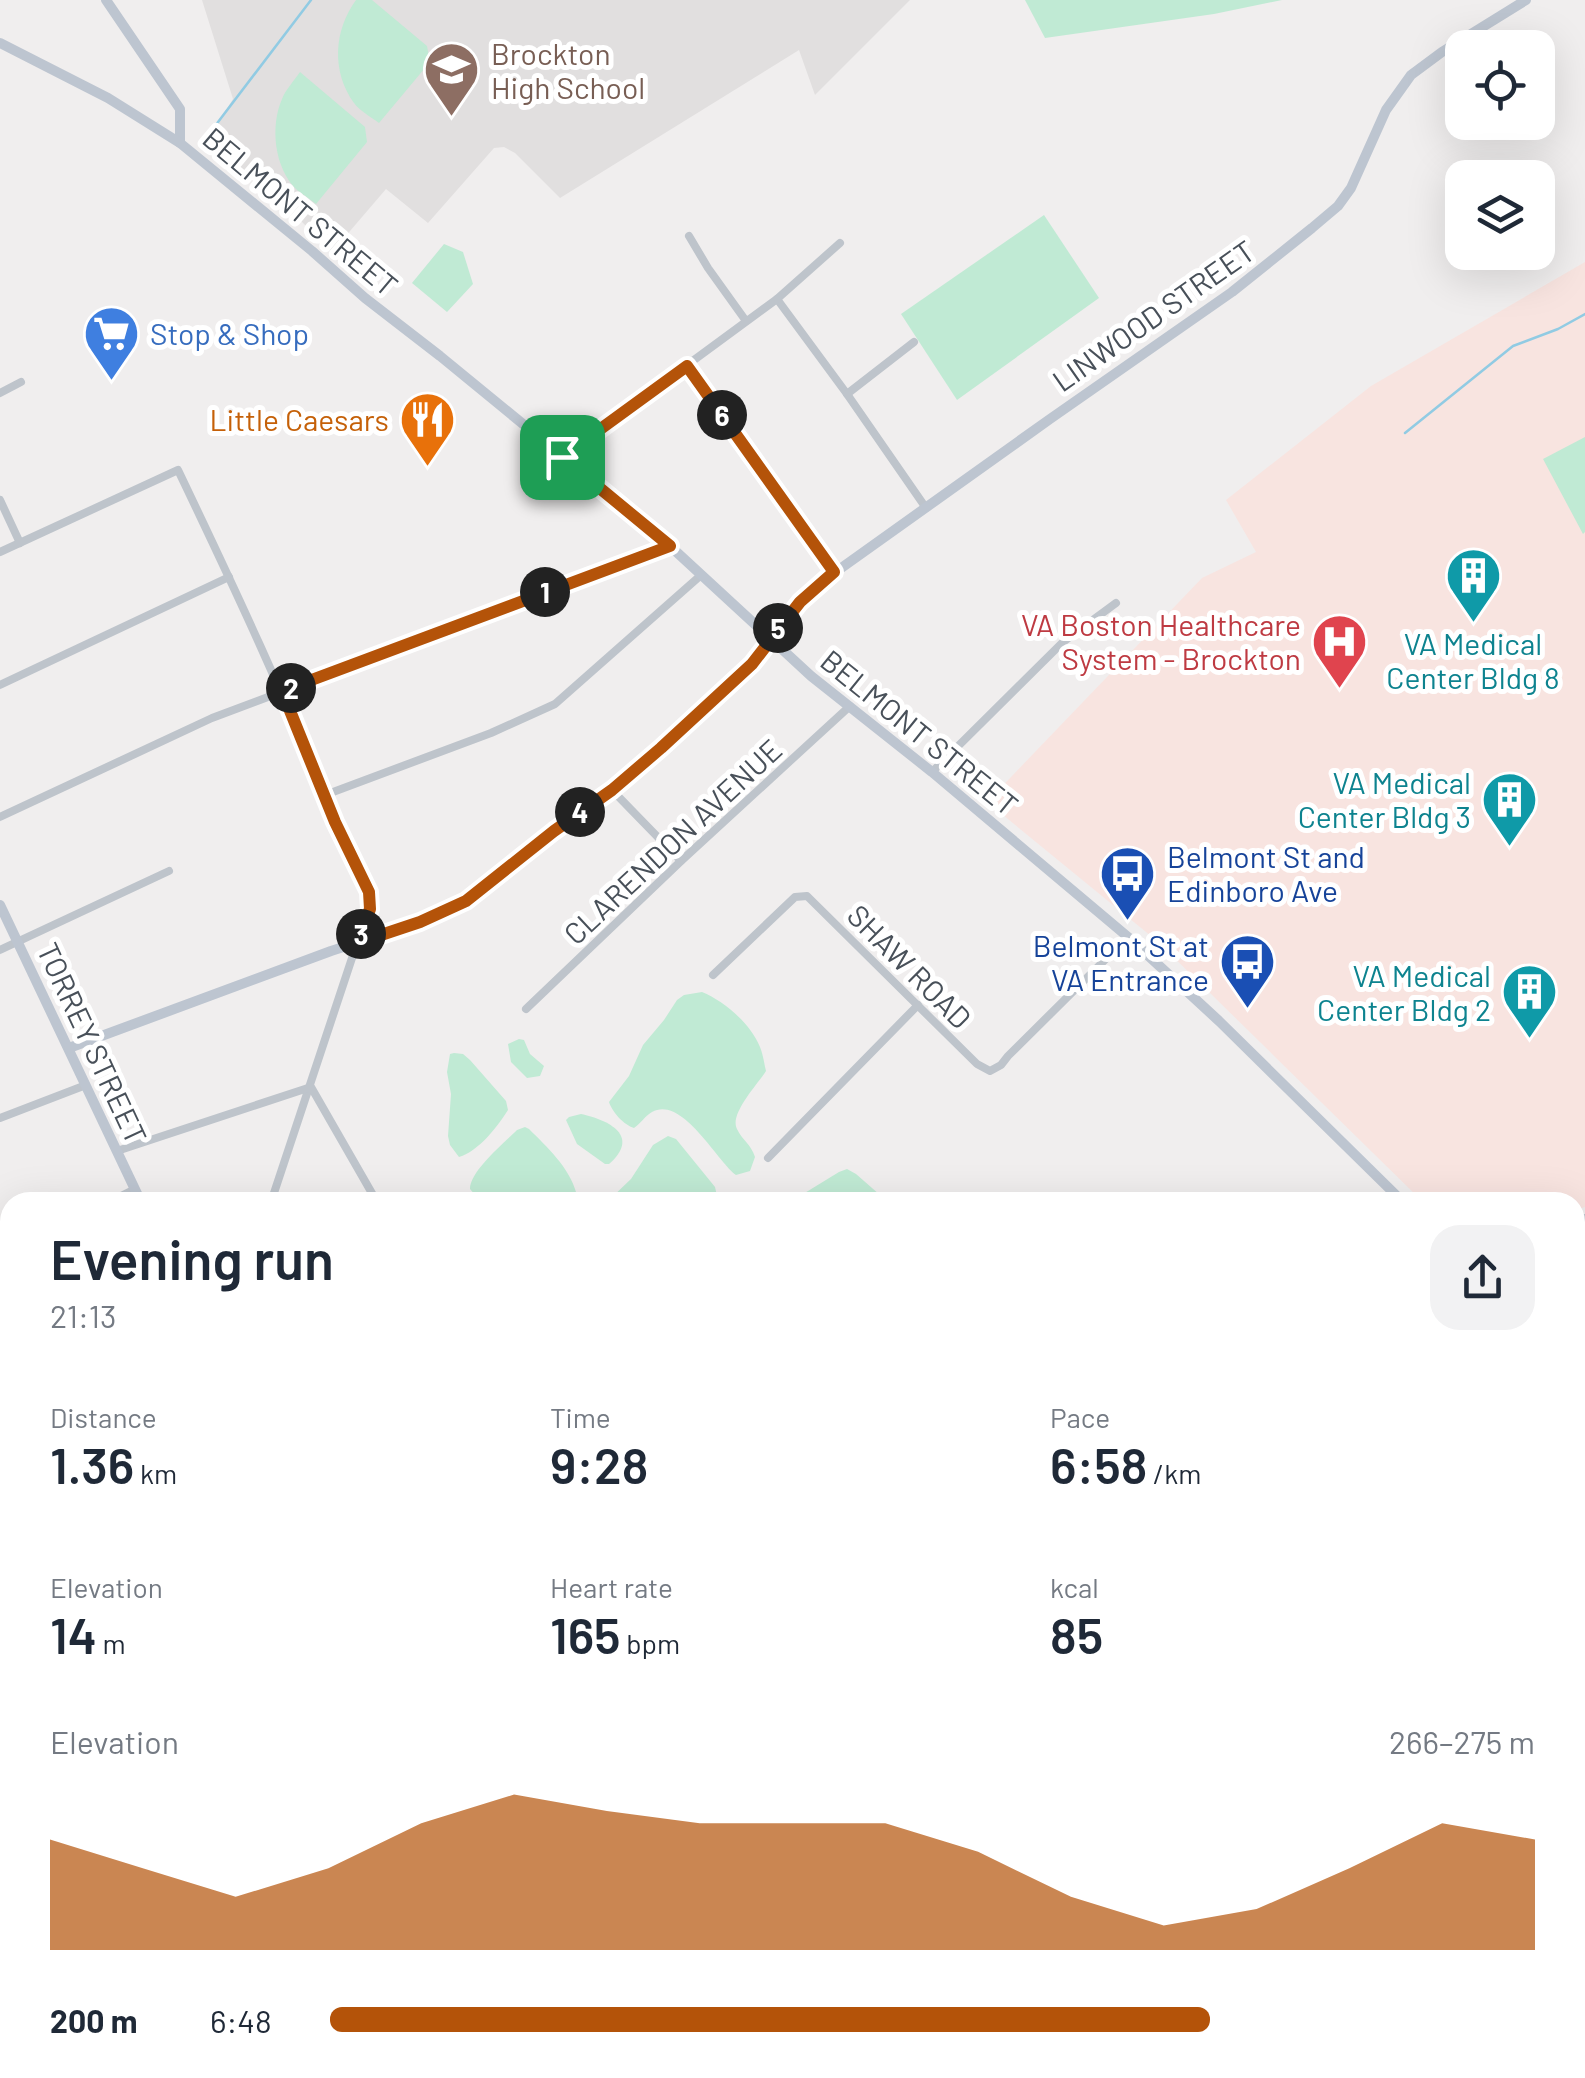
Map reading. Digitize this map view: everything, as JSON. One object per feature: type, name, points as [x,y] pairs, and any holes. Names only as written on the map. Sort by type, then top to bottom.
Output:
[{"type":"main road","points":[[107,0],[180,109],[180,143]]},
{"type":"main road","name":"LINWOOD STREET","points":[[69,1048],[420,922],[466,901],[661,748],[752,664],[800,602],[834,572],[1232,292],[1338,206],[1351,188],[1386,110],[1411,75],[1526,0]]},
{"type":"main road","name":"BELMONT STREET","points":[[0,43],[108,98],[180,143],[670,546],[811,676],[1128,937],[1219,1020],[1394,1192]]},
{"type":"main road","name":"TORREY STREET","points":[[0,905],[136,1192]]},
{"type":"street","points":[[689,236],[746,322]]},
{"type":"street","points":[[562,457],[777,299],[840,244]]},
{"type":"street","points":[[777,299],[926,508]]},
{"type":"street","points":[[847,394],[914,342]]},
{"type":"street","points":[[687,366],[834,572]]},
{"type":"street","points":[[0,393],[21,382]]},
{"type":"street","points":[[0,552],[178,470],[282,691],[341,836],[363,877],[370,909],[274,1192]]},
{"type":"street","points":[[0,500],[20,543]]},
{"type":"street","points":[[0,817],[198,724],[670,546]]},
{"type":"street","points":[[325,795],[491,733],[555,704],[700,576]]},
{"type":"street","points":[[0,686],[229,577]]},
{"type":"street","points":[[932,772],[1064,642],[1116,603]]},
{"type":"street","name":"CLARENDON AVENUE","points":[[526,1009],[850,706]]},
{"type":"street","points":[[612,790],[682,861]]},
{"type":"street","points":[[0,950],[169,871]]},
{"type":"street","name":"SHAW ROAD","points":[[713,976],[801,895],[814,902],[987,1071],[1002,1065],[1128,937]]},
{"type":"street","points":[[768,1158],[918,1005]]},
{"type":"street","points":[[0,1118],[86,1085]]},
{"type":"street","points":[[117,1151],[311,1087]]},
{"type":"street","points":[[311,1087],[371,1192]]},
{"type":"street","points":[[129,1192],[135,1189]]},
{"type":"shaded area","name":"Brockton High School","points":[[202,0],[910,0],[815,95],[799,50],[560,198],[515,153],[504,147],[494,148],[428,223],[386,189],[332,252],[224,154],[206,132],[215,127],[233,99]]},
{"type":"shaded area","name":"VA Boston Healthcare System - Brockton","points":[[1585,262],[1585,1192],[1413,1192],[1157,941],[987,802],[1202,578],[1256,552],[1226,500],[1371,386]]},
{"type":"green space","points":[[356,0],[372,0],[427,46],[430,62],[379,123],[354,103],[339,64],[343,24]]},
{"type":"green space","points":[[1025,0],[1282,0],[1214,14],[1045,38]]},
{"type":"green space","points":[[300,72],[365,127],[367,142],[316,204],[289,181],[276,146],[278,110]]},
{"type":"green space","points":[[1044,215],[1099,298],[957,400],[901,314]]},
{"type":"green space","points":[[444,244],[463,252],[473,284],[447,312],[412,283]]},
{"type":"green space","points":[[1585,437],[1585,532],[1583,534],[1543,459]]},
{"type":"green space","points":[[702,992],[728,1007],[750,1030],[760,1047],[766,1071],[737,1115],[737,1129],[755,1157],[750,1171],[736,1175],[698,1132],[675,1113],[663,1109],[652,1112],[634,1128],[619,1118],[609,1102],[629,1076],[643,1045],[677,1000]]},
{"type":"green space","points":[[519,1039],[544,1066],[540,1076],[527,1078],[511,1062],[508,1044]]},
{"type":"green space","points":[[450,1054],[470,1060],[506,1101],[508,1110],[480,1144],[459,1157],[448,1136],[451,1094],[447,1072]]},
{"type":"green space","points":[[581,1114],[611,1125],[622,1137],[618,1154],[609,1164],[577,1144],[566,1120]]},
{"type":"green space","points":[[529,1129],[550,1150],[576,1192],[473,1192],[475,1174],[517,1130]]},
{"type":"green space","points":[[668,1136],[676,1139],[716,1192],[617,1192],[653,1145]]},
{"type":"green space","points":[[847,1169],[877,1192],[806,1192]]},
{"type":"waterway","points":[[215,126],[311,0]]},
{"type":"waterway","points":[[1405,433],[1513,346],[1585,314]]},
{"type":"place","name":"Brockton High School","points":[[452,119]]},
{"type":"place","name":"Stop & Shop","points":[[111,382]]},
{"type":"place","name":"Little Caesars","points":[[428,468]]},
{"type":"place","name":"VA Medical Center Bldg 8","points":[[1473,624]]},
{"type":"place","name":"VA Boston Healthcare System - Brockton","points":[[1340,690]]},
{"type":"place","name":"VA Medical Center Bldg 3","points":[[1510,848]]},
{"type":"place","name":"Belmont St and Edinboro Ave","points":[[1128,922]]},
{"type":"place","name":"Belmont St at VA Entrance","points":[[1248,1011]]},
{"type":"place","name":"VA Medical Center Bldg 2","points":[[1530,1041]]},
{"type":"route","points":[[687,366],[834,572],[800,602],[752,664],[612,790],[466,901],[420,922],[357,943],[370,909],[369,892],[335,822],[282,691],[670,546],[562,457],[687,366]]}]
